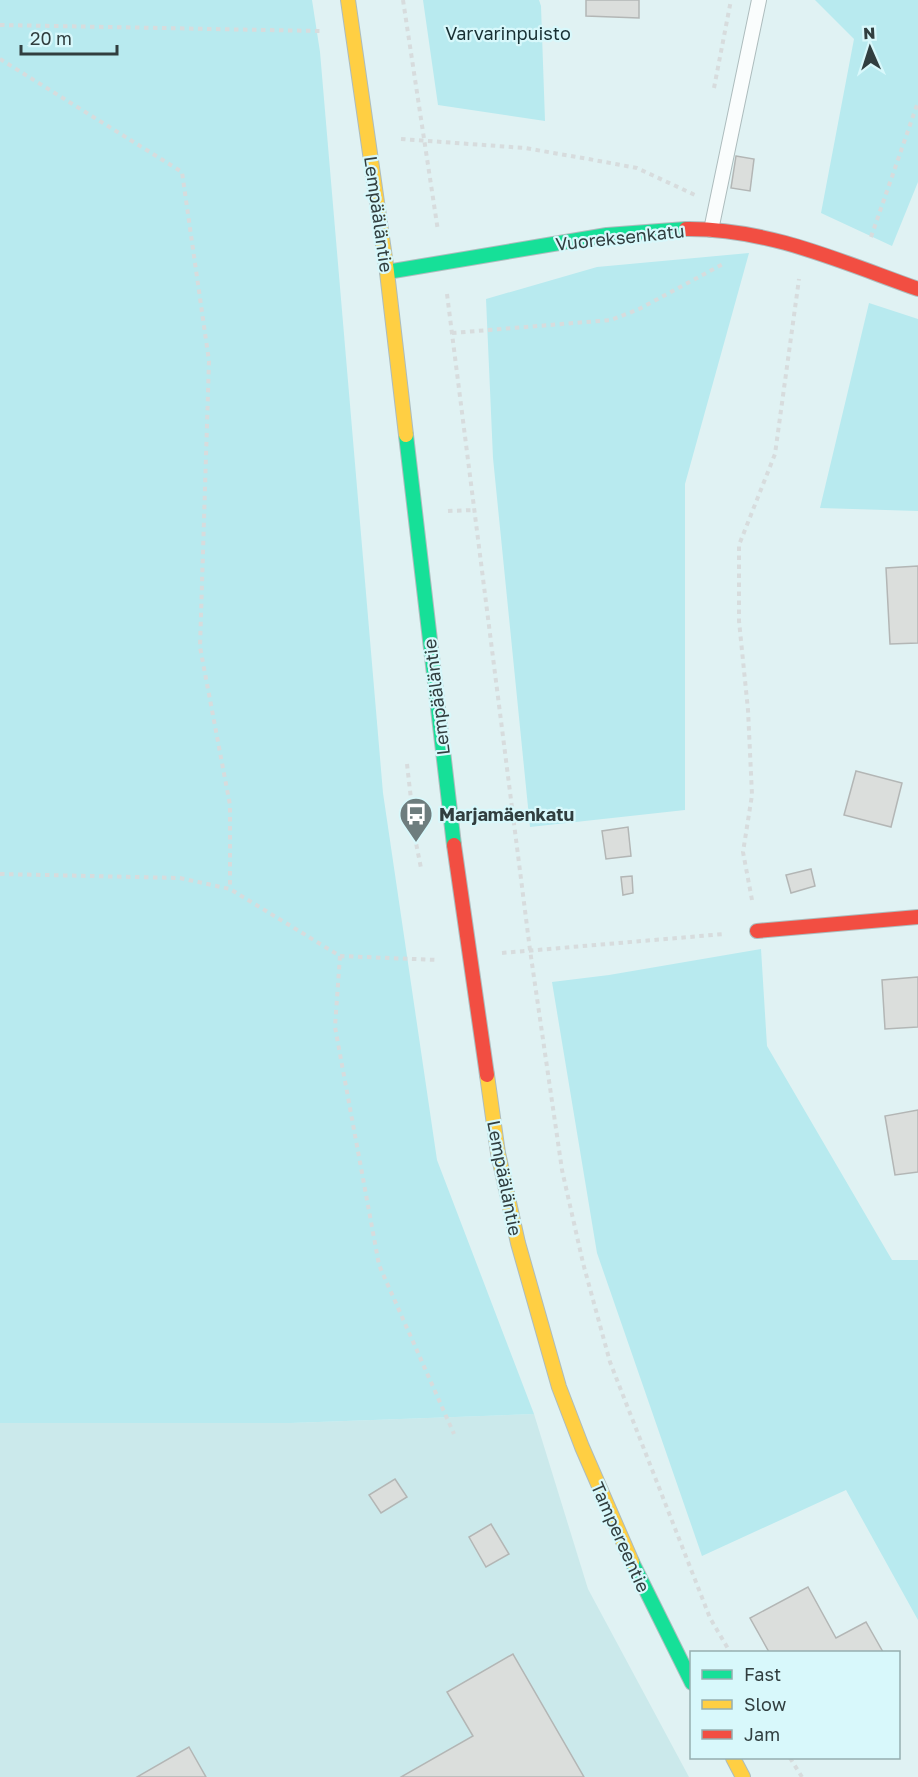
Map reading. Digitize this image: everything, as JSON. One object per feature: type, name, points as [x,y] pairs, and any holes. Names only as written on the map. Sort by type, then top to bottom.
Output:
[{"type":"main road","name":"Lempääläntie","points":[[348,0],[387,272],[452,833],[498,1153],[518,1243],[559,1387]]},
{"type":"main road","name":"Vuoreksenkatu","points":[[387,272],[598,236],[651,231],[711,230],[754,235],[803,249],[918,289]]},
{"type":"main road","points":[[757,931],[918,917]]},
{"type":"main road","name":"Tampereentie","points":[[559,1387],[621,1539],[690,1679]]},
{"type":"main road","points":[[734,1759],[743,1777]]},
{"type":"lane","points":[[711,230],[759,0]]},
{"type":"path","points":[[403,0],[443,264],[530,950],[562,1170],[583,1263],[610,1362],[710,1618],[729,1651]]},
{"type":"path","points":[[0,25],[352,32]]},
{"type":"path","points":[[0,59],[182,172],[210,361],[200,647],[230,805],[230,889]]},
{"type":"path","points":[[867,248],[918,102]]},
{"type":"path","points":[[423,139],[525,148],[637,168],[718,204]]},
{"type":"path","points":[[452,333],[611,320],[639,309],[751,249],[754,235]]},
{"type":"path","points":[[530,950],[757,931],[743,852],[752,795],[748,710],[739,621],[739,545],[775,454],[803,249]]},
{"type":"path","points":[[447,511],[474,510]]},
{"type":"path","points":[[407,764],[421,868]]},
{"type":"path","points":[[0,874],[180,878],[230,889],[340,956],[433,960]]},
{"type":"path","points":[[340,956],[335,1027],[379,1265],[454,1434]]},
{"type":"path","points":[[791,1759],[802,1777]]},
{"type":"shaded area","points":[[534,1414],[588,1589],[689,1777],[0,1777],[0,1423],[291,1423]]},
{"type":"green space","points":[[0,0],[312,0],[320,52],[383,793],[437,1160],[534,1414],[291,1423],[0,1423]]},
{"type":"green space","name":"Varvarinpuisto","points":[[423,0],[539,0],[545,121],[438,105]]},
{"type":"green space","points":[[815,0],[918,0],[918,182],[892,246],[821,213],[854,39]]},
{"type":"green space","points":[[749,253],[685,484],[685,810],[530,827],[493,458],[486,299],[597,267]]},
{"type":"green space","points":[[869,303],[918,319],[918,511],[820,508]]},
{"type":"green space","points":[[761,949],[767,1046],[892,1260],[918,1260],[918,1620],[846,1490],[702,1556],[597,1253],[552,982],[609,975]]},
{"type":"building","points":[[586,0],[639,0],[639,18],[586,16]]},
{"type":"building","points":[[736,156],[754,159],[750,191],[731,188]]},
{"type":"building","points":[[918,566],[918,643],[890,644],[886,568]]},
{"type":"building","points":[[856,771],[902,783],[891,827],[844,815]]},
{"type":"building","points":[[628,827],[631,856],[606,859],[602,831]]},
{"type":"building","points":[[811,869],[815,886],[791,893],[786,875]]},
{"type":"building","points":[[632,876],[633,893],[623,895],[621,877]]},
{"type":"building","points":[[918,977],[918,1027],[885,1029],[882,980]]},
{"type":"building","points":[[918,1110],[918,1172],[895,1175],[885,1116]]},
{"type":"building","points":[[395,1479],[407,1497],[381,1513],[369,1495]]},
{"type":"building","points":[[491,1524],[509,1554],[486,1567],[469,1537]]},
{"type":"building","points":[[808,1587],[836,1638],[866,1622],[882,1651],[768,1651],[750,1618]]},
{"type":"building","points":[[513,1654],[584,1777],[401,1777],[473,1736],[447,1692]]},
{"type":"building","points":[[189,1747],[206,1777],[137,1777]]},
{"type":"traffic: fast","points":[[387,272],[607,235],[686,229]]},
{"type":"traffic: fast","points":[[406,435],[454,845]]},
{"type":"traffic: fast","points":[[632,1562],[690,1679]]},
{"type":"traffic: slow","points":[[348,0],[387,272],[406,435]]},
{"type":"traffic: slow","points":[[487,1075],[498,1153],[518,1243],[559,1387],[582,1447],[632,1562]]},
{"type":"traffic: slow","points":[[734,1759],[743,1777]]},
{"type":"traffic: jam","points":[[686,229],[716,230],[775,240],[804,248],[918,289]]},
{"type":"traffic: jam","points":[[454,845],[487,1075]]},
{"type":"traffic: jam","points":[[757,931],[918,917]]},
{"type":"place","name":"Marjamäenkatu","points":[[416,843]]}]
